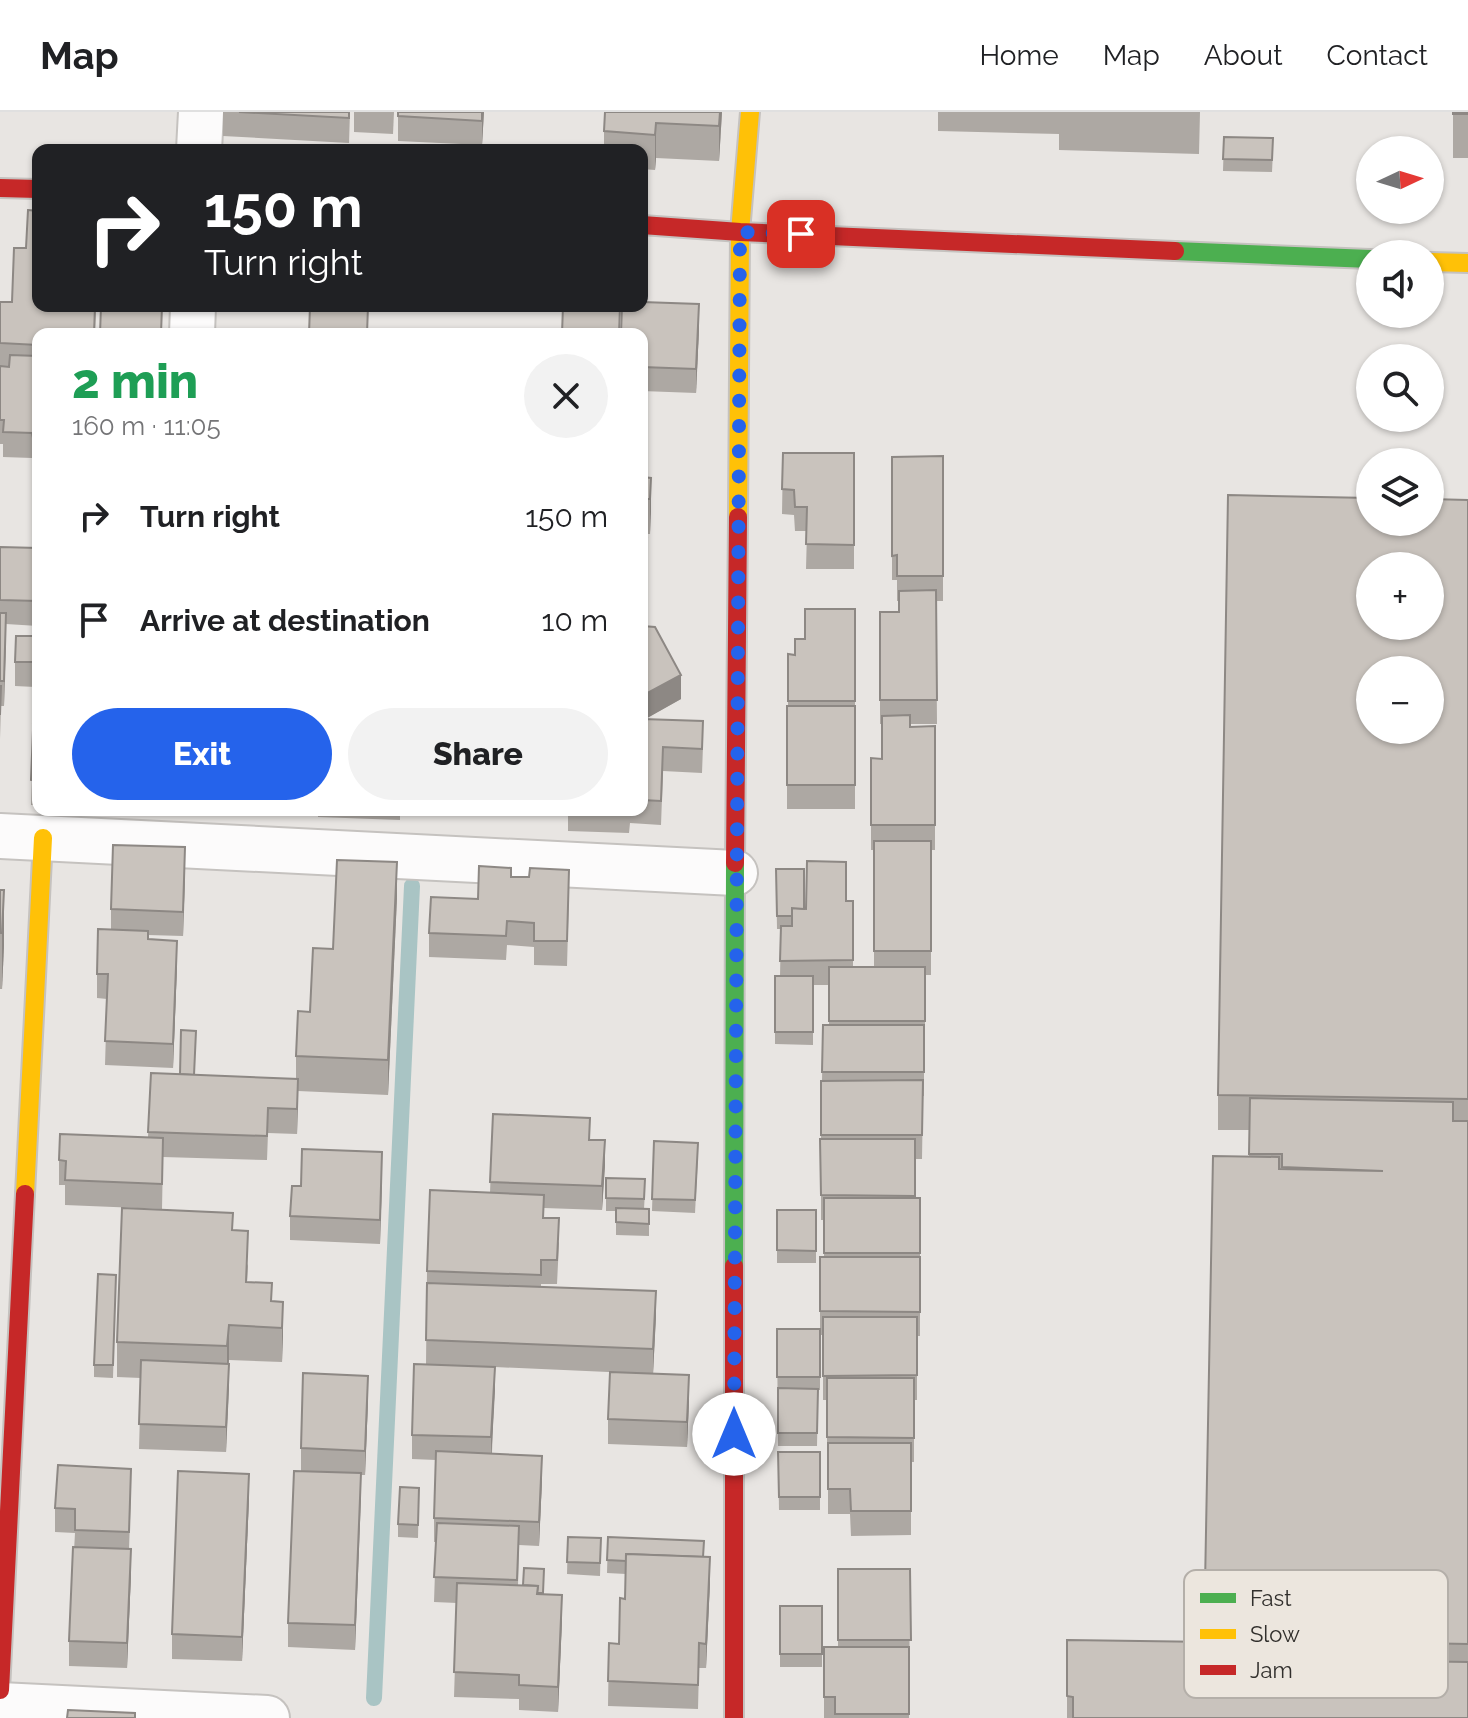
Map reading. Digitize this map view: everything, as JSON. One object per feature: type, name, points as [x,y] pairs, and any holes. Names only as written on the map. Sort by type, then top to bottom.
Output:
[{"type":"street","points":[[199,144],[201,112]]},
{"type":"street","points":[[734,1718],[735,873],[740,232],[750,112]]},
{"type":"street","points":[[0,188],[32,189]]},
{"type":"street","points":[[648,225],[1356,258]]},
{"type":"street","points":[[1444,262],[1468,263]]},
{"type":"street","points":[[0,836],[43,838],[174,827],[735,873]]},
{"type":"street","points":[[0,1690],[43,838]]},
{"type":"street","points":[[0,1705],[267,1718]]},
{"type":"building","points":[[239,112],[349,112],[349,118]]},
{"type":"building","points":[[398,112],[482,112],[482,121],[398,116]]},
{"type":"building","points":[[605,112],[720,112],[719,126],[656,123],[655,135],[604,131]]},
{"type":"building","points":[[1224,137],[1273,138],[1272,160],[1223,159]]},
{"type":"building","points":[[28,210],[32,210],[32,312],[95,312],[94,328],[32,328],[32,345],[0,343],[0,302],[12,302],[14,248],[26,248]]},
{"type":"building","points":[[648,302],[699,304],[696,369],[648,367],[648,328],[621,328],[622,312],[648,312]]},
{"type":"building","points":[[101,312],[162,312],[161,328],[100,328]]},
{"type":"building","points":[[310,312],[368,312],[367,328],[309,328]]},
{"type":"building","points":[[563,312],[620,312],[619,328],[562,328]]},
{"type":"building","points":[[10,355],[32,356],[32,433],[3,432],[4,420],[0,420],[0,366],[9,367]]},
{"type":"building","points":[[783,453],[854,453],[854,545],[806,544],[807,507],[795,507],[794,490],[782,489]]},
{"type":"building","points":[[943,456],[943,576],[897,576],[897,555],[892,556],[892,457]]},
{"type":"building","points":[[648,478],[651,478],[648,499]]},
{"type":"building","points":[[1228,495],[1356,498],[1356,536],[1444,536],[1444,499],[1468,500],[1468,1099],[1218,1095]]},
{"type":"building","points":[[0,547],[32,548],[32,601],[0,600]]},
{"type":"building","points":[[936,590],[937,700],[880,700],[880,612],[899,612],[899,591]]},
{"type":"building","points":[[805,609],[855,609],[855,701],[788,701],[788,654],[795,655],[795,639],[805,639]]},
{"type":"building","points":[[0,613],[6,613],[4,681],[0,681]]},
{"type":"building","points":[[648,626],[655,627],[681,675],[648,693]]},
{"type":"building","points":[[16,636],[32,636],[32,662],[15,662]]},
{"type":"building","points":[[787,706],[855,706],[855,785],[787,785]]},
{"type":"building","points":[[910,715],[910,727],[935,726],[935,825],[871,825],[871,758],[882,759],[882,716]]},
{"type":"building","points":[[648,719],[703,721],[702,749],[663,747],[661,801],[648,800]]},
{"type":"building","points":[[874,841],[931,841],[931,951],[874,951]]},
{"type":"building","points":[[113,845],[185,847],[183,912],[111,909]]},
{"type":"building","points":[[337,860],[397,862],[388,1060],[296,1056],[298,1011],[310,1012],[313,948],[333,949]]},
{"type":"building","points":[[807,861],[846,862],[846,901],[853,901],[853,960],[780,961],[781,926],[792,926],[792,908],[806,909]]},
{"type":"building","points":[[479,866],[511,868],[511,877],[529,877],[530,868],[569,870],[567,941],[534,941],[534,923],[507,921],[506,936],[429,933],[431,897],[478,899]]},
{"type":"building","points":[[776,869],[804,869],[804,909],[792,908],[792,916],[777,916]]},
{"type":"building","points":[[0,890],[4,890],[2,933],[0,933]]},
{"type":"building","points":[[98,929],[148,931],[148,939],[177,941],[173,1044],[105,1041],[108,974],[97,974]]},
{"type":"building","points":[[829,967],[925,967],[925,1021],[829,1021]]},
{"type":"building","points":[[775,976],[813,976],[813,1032],[775,1032]]},
{"type":"building","points":[[823,1025],[924,1025],[924,1072],[822,1072]]},
{"type":"building","points":[[181,1030],[196,1031],[194,1075],[180,1074]]},
{"type":"building","points":[[151,1073],[298,1079],[297,1109],[268,1108],[267,1136],[148,1132]]},
{"type":"building","points":[[923,1080],[922,1135],[821,1135],[821,1081]]},
{"type":"building","points":[[1250,1098],[1453,1102],[1453,1121],[1468,1121],[1468,1644],[1448,1644],[1448,1570],[1205,1570],[1213,1156],[1279,1157],[1279,1169],[1383,1171],[1282,1167],[1282,1154],[1249,1154]]},
{"type":"building","points":[[493,1114],[590,1118],[589,1140],[605,1140],[602,1186],[490,1182]]},
{"type":"building","points":[[60,1134],[163,1138],[162,1184],[65,1180],[66,1161],[59,1160]]},
{"type":"building","points":[[820,1139],[915,1139],[915,1196],[821,1195]]},
{"type":"building","points":[[654,1141],[698,1143],[695,1200],[652,1199]]},
{"type":"building","points":[[302,1149],[382,1152],[380,1220],[290,1216],[292,1186],[301,1186]]},
{"type":"building","points":[[606,1178],[645,1179],[644,1199],[606,1198]]},
{"type":"building","points":[[430,1190],[544,1195],[543,1218],[559,1218],[557,1260],[541,1260],[541,1275],[427,1271]]},
{"type":"building","points":[[824,1198],[920,1198],[920,1253],[824,1253]]},
{"type":"building","points":[[122,1208],[233,1213],[232,1230],[248,1231],[246,1282],[272,1283],[271,1301],[283,1302],[282,1328],[229,1325],[227,1346],[117,1342]]},
{"type":"building","points":[[616,1208],[649,1209],[649,1224],[616,1222]]},
{"type":"building","points":[[777,1210],[816,1210],[816,1251],[777,1250]]},
{"type":"building","points":[[820,1257],[920,1257],[920,1312],[820,1311]]},
{"type":"building","points":[[98,1274],[116,1275],[113,1365],[94,1365]]},
{"type":"building","points":[[427,1283],[656,1291],[653,1349],[426,1340]]},
{"type":"building","points":[[823,1317],[917,1317],[917,1375],[823,1376]]},
{"type":"building","points":[[777,1329],[820,1329],[820,1377],[777,1377]]},
{"type":"building","points":[[141,1360],[229,1364],[226,1427],[139,1424]]},
{"type":"building","points":[[414,1364],[495,1367],[491,1437],[412,1435]]},
{"type":"building","points":[[610,1372],[689,1375],[687,1422],[608,1419]]},
{"type":"building","points":[[303,1373],[368,1376],[365,1451],[301,1448]]},
{"type":"building","points":[[827,1378],[914,1378],[914,1438],[827,1437]]},
{"type":"building","points":[[778,1388],[818,1389],[817,1433],[778,1433]]},
{"type":"building","points":[[828,1443],[911,1443],[911,1511],[851,1511],[850,1489],[828,1489]]},
{"type":"building","points":[[436,1451],[542,1456],[539,1522],[434,1518]]},
{"type":"building","points":[[778,1452],[820,1452],[820,1497],[779,1497]]},
{"type":"building","points":[[58,1465],[131,1469],[129,1532],[75,1530],[75,1509],[55,1508]]},
{"type":"building","points":[[178,1471],[249,1474],[242,1637],[172,1634]]},
{"type":"building","points":[[294,1471],[361,1473],[355,1625],[288,1623]]},
{"type":"building","points":[[400,1487],[419,1488],[418,1525],[398,1524]]},
{"type":"building","points":[[437,1523],[519,1526],[517,1580],[434,1577]]},
{"type":"building","points":[[568,1537],[601,1538],[600,1563],[567,1562]]},
{"type":"building","points":[[608,1537],[704,1541],[703,1557],[626,1554],[626,1561],[607,1560]]},
{"type":"building","points":[[73,1547],[131,1549],[127,1643],[69,1641]]},
{"type":"building","points":[[626,1554],[710,1557],[706,1644],[699,1643],[698,1685],[608,1681],[609,1643],[619,1644],[620,1598],[625,1599]]},
{"type":"building","points":[[524,1568],[544,1569],[543,1593],[537,1593],[538,1586],[523,1585]]},
{"type":"building","points":[[838,1569],[910,1569],[911,1640],[838,1640]]},
{"type":"building","points":[[457,1583],[538,1586],[537,1594],[562,1595],[558,1687],[519,1685],[519,1675],[454,1672]]},
{"type":"building","points":[[780,1606],[822,1606],[822,1654],[780,1654]]},
{"type":"building","points":[[1067,1640],[1184,1642],[1184,1698],[1448,1698],[1448,1662],[1468,1662],[1468,1718],[1073,1718],[1073,1697],[1067,1696]]},
{"type":"building","points":[[824,1647],[909,1647],[909,1714],[835,1714],[835,1697],[824,1697]]},
{"type":"building","points":[[68,1710],[135,1713],[135,1718],[67,1718]]},
{"type":"waterway","points":[[374,1698],[412,886]]},
{"type":"traffic: fast","points":[[1175,251],[1356,258]]},
{"type":"traffic: fast","points":[[734,1266],[735,863]]},
{"type":"traffic: slow","points":[[738,517],[740,232],[750,112]]},
{"type":"traffic: slow","points":[[1444,262],[1468,263]]},
{"type":"traffic: slow","points":[[25,1194],[43,838]]},
{"type":"traffic: jam","points":[[0,188],[32,189]]},
{"type":"traffic: jam","points":[[648,225],[1175,251]]},
{"type":"traffic: jam","points":[[735,863],[738,517]]},
{"type":"traffic: jam","points":[[0,1690],[25,1194]]},
{"type":"traffic: jam","points":[[734,1266],[734,1718]]},
{"type":"route","points":[[734,1434],[740,232],[801,234]]}]
